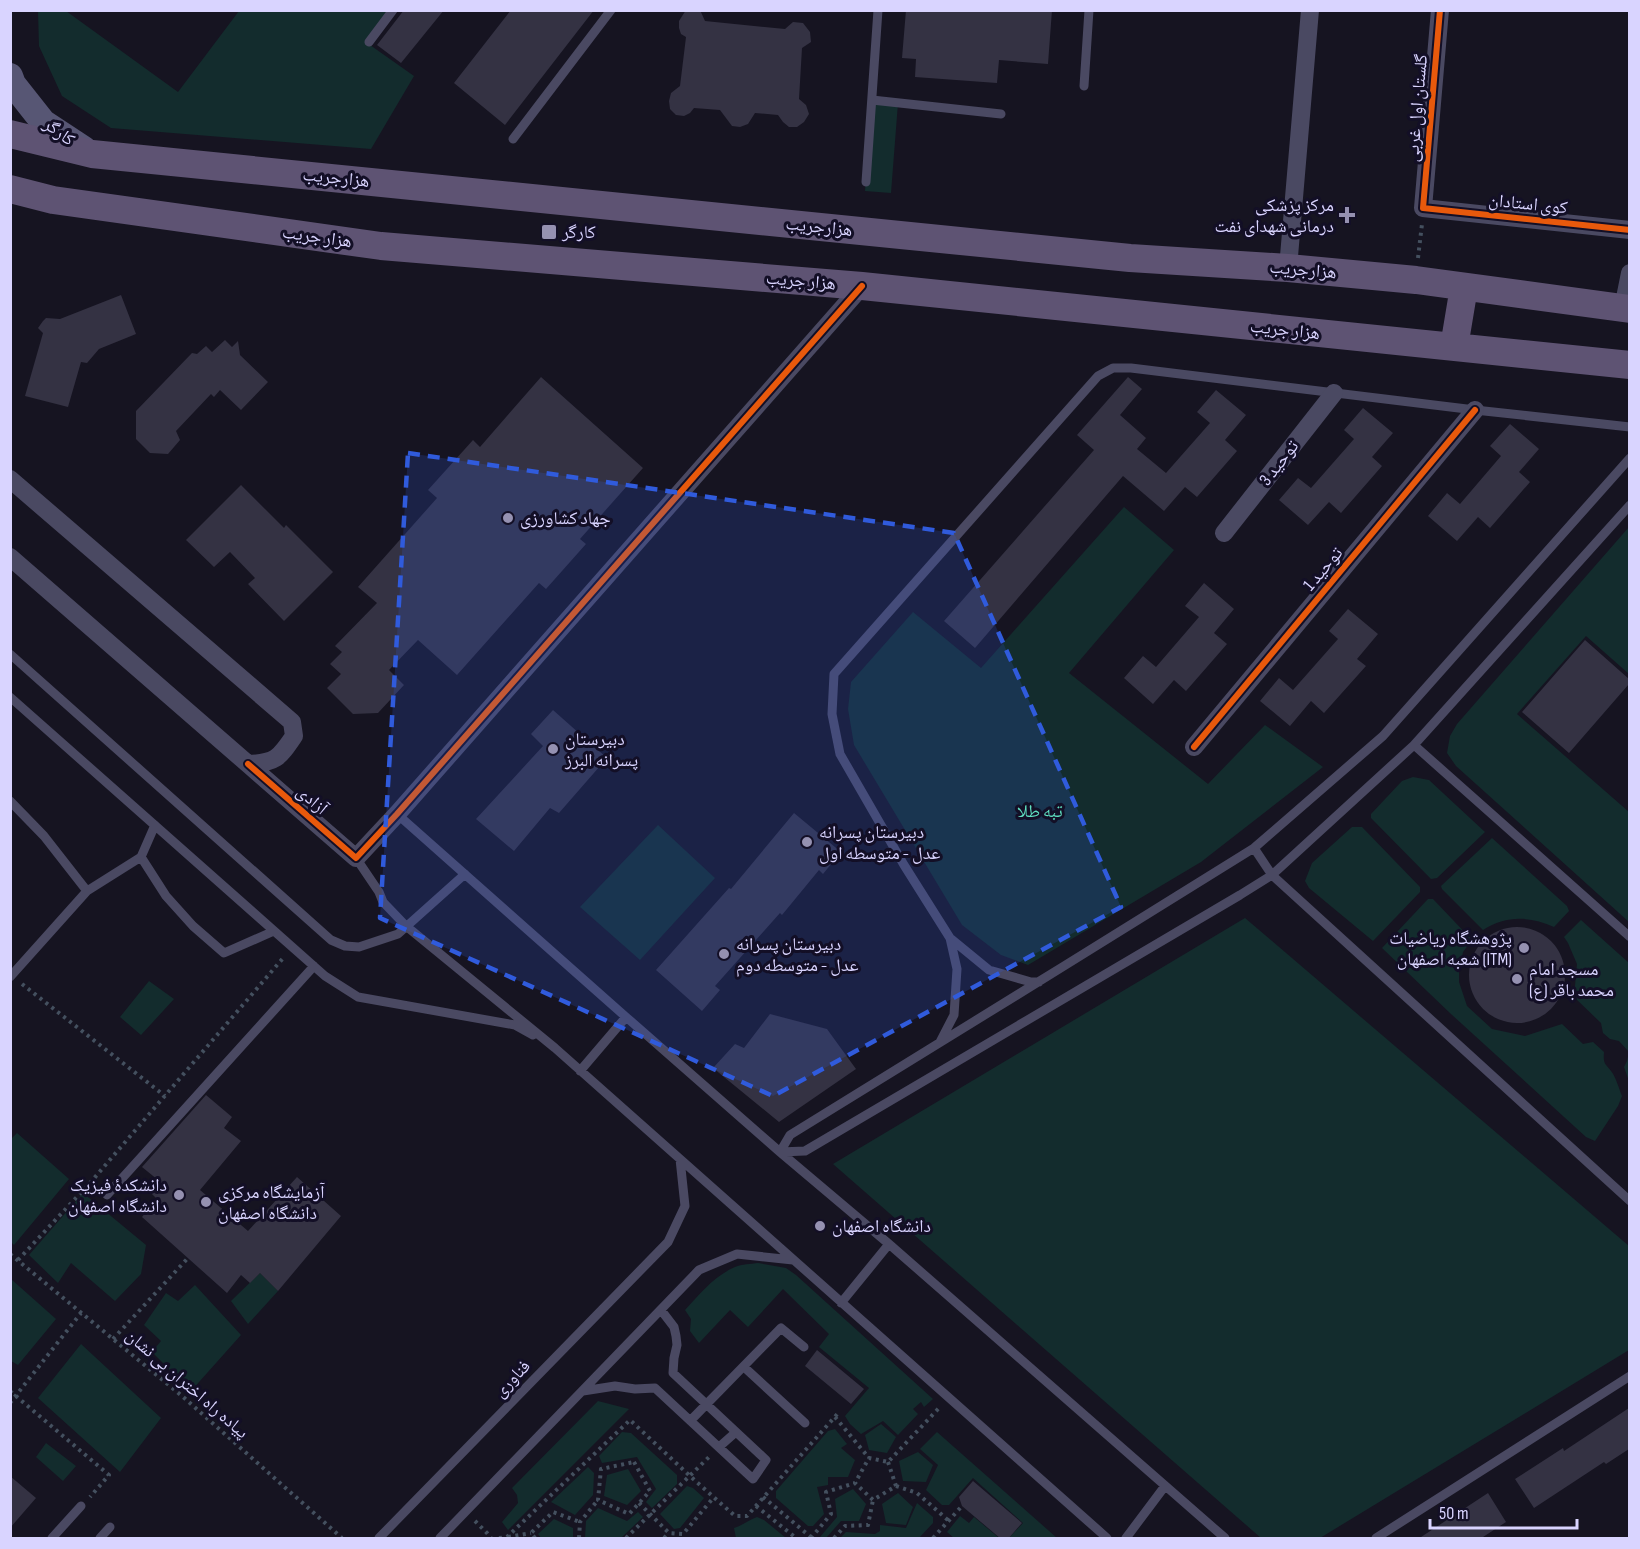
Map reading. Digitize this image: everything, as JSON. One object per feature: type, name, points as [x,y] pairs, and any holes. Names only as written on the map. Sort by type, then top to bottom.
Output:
[{"type":"main road","name":"کارگر","points":[[10,76],[13,84],[43,123],[92,154]]},
{"type":"main road","name":"هزارجریب","points":[[10,134],[92,154],[1119,257],[1288,268],[1416,280],[1626,308]]},
{"type":"main road","name":"هزار جریب","points":[[10,189],[53,200],[381,246],[862,286],[1629,365]]},
{"type":"main road","points":[[1454,347],[1464,287]]},
{"type":"street","points":[[1288,268],[1310,10]]},
{"type":"street","name":"گلستان اول غربی","points":[[1423,208],[1440,10]]},
{"type":"street","name":"کوی استادان","points":[[1423,208],[1629,230]]},
{"type":"street","points":[[1626,308],[1629,273]]},
{"type":"street","points":[[356,858],[862,286]]},
{"type":"street","name":"توحید 3","points":[[1224,533],[1334,393]]},
{"type":"street","name":"توحید 1","points":[[1194,747],[1475,410]]},
{"type":"street","points":[[10,479],[292,722],[294,736],[280,755],[266,763],[248,764]]},
{"type":"street","name":"آزادی","points":[[10,557],[356,858]]},
{"type":"lane","points":[[369,42],[393,10]]},
{"type":"lane","points":[[513,139],[609,13],[621,10]]},
{"type":"lane","points":[[866,182],[878,10]]},
{"type":"lane","points":[[1084,86],[1089,10]]},
{"type":"lane","points":[[872,100],[1001,114]]},
{"type":"lane","points":[[1039,982],[1031,982],[989,970],[950,938],[904,865],[840,754],[831,714],[834,674],[1098,376],[1113,368],[1131,368],[1629,427]]},
{"type":"lane","points":[[780,1152],[790,1135],[1254,848],[1383,736],[1629,458]]},
{"type":"lane","points":[[780,1152],[805,1151],[1272,874],[1414,745],[1629,505]]},
{"type":"lane","points":[[10,654],[331,940],[345,946],[359,947],[398,934],[465,874]]},
{"type":"lane","points":[[10,696],[325,976],[358,997],[515,1025],[555,1048]]},
{"type":"lane","points":[[1414,745],[1629,937]]},
{"type":"lane","points":[[10,801],[44,836],[87,891]]},
{"type":"lane","points":[[397,814],[780,1152],[889,1244],[1225,1539]]},
{"type":"lane","points":[[11,976],[87,891],[141,857],[155,825]]},
{"type":"lane","points":[[1254,848],[1272,874],[1629,1201]]},
{"type":"lane","points":[[141,857],[166,896],[193,926],[224,953],[274,931]]},
{"type":"lane","points":[[356,858],[379,892],[383,902],[406,926],[555,1048],[1107,1539]]},
{"type":"lane","points":[[939,1043],[954,1015],[957,969],[950,938]]},
{"type":"lane","points":[[107,1195],[314,966]]},
{"type":"lane","points":[[580,1071],[626,1017]]},
{"type":"lane","name":"فناوری","points":[[379,1539],[668,1242],[685,1206],[680,1159]]},
{"type":"lane","points":[[842,1303],[889,1244]]},
{"type":"lane","points":[[440,1539],[699,1270],[737,1254],[793,1260]]},
{"type":"lane","points":[[583,1391],[615,1386],[635,1389],[655,1388],[753,1479],[766,1460],[674,1372],[676,1336],[674,1327],[661,1310]]},
{"type":"lane","points":[[692,1420],[781,1328],[804,1347]]},
{"type":"lane","points":[[744,1367],[805,1423]]},
{"type":"lane","points":[[1376,1539],[1629,1376]]},
{"type":"lane","points":[[719,1447],[736,1432]]},
{"type":"lane","points":[[1126,1539],[1165,1486]]},
{"type":"lane","points":[[52,1539],[81,1506]]},
{"type":"lane","points":[[100,1539],[110,1527]]},
{"type":"path","points":[[1416,280],[1423,208]]},
{"type":"path","points":[[18,1261],[90,1183],[292,947]]},
{"type":"path","points":[[11,976],[165,1096]]},
{"type":"path","points":[[113,1339],[188,1258]]},
{"type":"path","points":[[10,1403],[81,1313]]},
{"type":"path","points":[[10,1390],[109,1475],[81,1506]]},
{"type":"path","points":[[888,1462],[949,1397]]},
{"type":"path","points":[[507,1537],[630,1420],[735,1516],[747,1516],[840,1411]]},
{"type":"path","points":[[835,1417],[869,1458],[888,1462]]},
{"type":"path","points":[[626,1539],[719,1447]]},
{"type":"path","points":[[763,1497],[812,1538],[831,1514],[826,1492],[855,1484],[869,1458]]},
{"type":"path","points":[[579,1539],[580,1522],[598,1500],[601,1469],[634,1462],[650,1491],[629,1514],[598,1500]]},
{"type":"path","points":[[888,1462],[896,1486]]},
{"type":"path","points":[[855,1484],[873,1500]]},
{"type":"path","points":[[834,1539],[845,1526],[868,1525],[873,1500],[896,1486],[917,1493],[949,1521]]},
{"type":"path","points":[[639,1503],[669,1533],[683,1534],[714,1497]]},
{"type":"path","points":[[756,1506],[796,1539]]},
{"type":"path","points":[[933,1539],[962,1506]]},
{"type":"path","points":[[499,1539],[531,1533],[553,1512],[580,1522]]},
{"type":"path","points":[[487,1533],[491,1539]]},
{"type":"path","points":[[531,1533],[535,1539]]},
{"type":"path","points":[[664,1539],[669,1533]]},
{"type":"path","points":[[938,1533],[943,1539]]},
{"type":"highlighted area","points":[[408,453],[954,533],[1121,907],[773,1096],[380,918]]},
{"type":"green space","points":[[38,11],[66,11],[178,92],[239,11],[396,11],[370,45],[414,76],[371,149],[111,128],[62,96],[39,46]]},
{"type":"green space","points":[[872,100],[898,103],[891,193],[865,191]]},
{"type":"green space","name":"تبه طلا","points":[[1124,507],[1174,550],[1069,673],[1208,784],[1265,725],[1323,767],[1201,862],[1028,965],[1001,955],[962,925],[854,745],[848,709],[851,682],[913,612],[981,668]]},
{"type":"green space","points":[[1629,527],[1629,674],[1586,636],[1517,714],[1629,812],[1629,922],[1456,766],[1447,753],[1450,736],[1457,724]]},
{"type":"green space","points":[[1413,777],[1429,780],[1485,832],[1437,878],[1431,879],[1371,818],[1371,814],[1402,781]]},
{"type":"green space","points":[[658,825],[715,878],[640,960],[580,907]]},
{"type":"green space","points":[[1352,827],[1362,827],[1420,887],[1420,892],[1373,941],[1309,888],[1305,881],[1312,863]]},
{"type":"green space","points":[[1492,838],[1567,906],[1569,911],[1554,927],[1527,919],[1518,919],[1500,922],[1483,930],[1442,889],[1441,886]]},
{"type":"green space","points":[[1428,899],[1433,899],[1472,940],[1463,952],[1459,982],[1467,1006],[1492,1029],[1525,1036],[1562,1024],[1583,1044],[1593,1042],[1604,1052],[1605,1063],[1614,1076],[1622,1096],[1595,1141],[1586,1137],[1382,948]]},
{"type":"green space","points":[[1245,918],[1629,1246],[1629,1350],[1320,1538],[1261,1538],[833,1164]]},
{"type":"green space","points":[[1581,920],[1629,963],[1629,1052],[1619,1041],[1610,1039],[1603,1033],[1601,1023],[1574,997],[1577,964],[1564,937]]},
{"type":"green space","points":[[149,981],[174,999],[141,1035],[120,1017]]},
{"type":"green space","points":[[1629,1052],[1629,1081],[1624,1067]]},
{"type":"green space","points":[[17,1133],[69,1179],[14,1245],[10,1241],[10,1140]]},
{"type":"green space","points":[[83,1193],[146,1245],[141,1274],[115,1301],[71,1263],[58,1283],[29,1255]]},
{"type":"green space","points":[[758,1263],[786,1268],[796,1275],[933,1399],[924,1407],[921,1402],[913,1409],[918,1414],[898,1435],[883,1421],[861,1434],[850,1424],[845,1416],[869,1388],[819,1347],[829,1334],[783,1289],[748,1327],[730,1310],[699,1343],[690,1331],[691,1319],[685,1310],[720,1275],[738,1266]]},
{"type":"green space","points":[[260,1273],[278,1291],[248,1324],[231,1301]]},
{"type":"green space","points":[[11,1279],[56,1319],[18,1365],[11,1361]]},
{"type":"green space","points":[[195,1285],[241,1335],[191,1391],[152,1352],[161,1341],[144,1325],[166,1293],[178,1301]]},
{"type":"green space","points":[[81,1344],[161,1418],[120,1472],[38,1398]]},
{"type":"green space","points":[[598,1401],[629,1409],[508,1530],[502,1522],[518,1503],[517,1495],[512,1488]]},
{"type":"green space","points":[[881,1424],[896,1437],[887,1453],[869,1450],[865,1435]]},
{"type":"green space","points":[[835,1429],[847,1444],[841,1448],[855,1460],[848,1477],[828,1477],[828,1485],[817,1487],[824,1514],[813,1526],[808,1526],[776,1498],[776,1491],[828,1431]]},
{"type":"green space","points":[[622,1432],[631,1433],[677,1475],[677,1484],[652,1508],[646,1502],[656,1489],[637,1457],[602,1463],[599,1456]]},
{"type":"green space","points":[[937,1432],[1057,1538],[1009,1538],[1023,1523],[973,1478],[949,1505],[942,1505],[926,1490],[938,1465],[920,1449]]},
{"type":"green space","points":[[46,1443],[76,1466],[63,1481],[36,1457]]},
{"type":"green space","points":[[918,1452],[933,1465],[926,1482],[903,1481],[899,1461]]},
{"type":"green space","points":[[588,1467],[594,1473],[593,1495],[575,1515],[551,1502]]},
{"type":"green space","points":[[628,1469],[641,1491],[627,1505],[604,1496],[607,1475]]},
{"type":"green space","points":[[687,1486],[693,1488],[704,1498],[680,1528],[674,1529],[660,1514]]},
{"type":"green space","points":[[853,1489],[866,1504],[859,1521],[841,1521],[826,1538],[821,1538],[837,1517],[835,1499]]},
{"type":"green space","points":[[898,1493],[913,1507],[906,1525],[886,1523],[882,1504]]},
{"type":"green space","points":[[917,1503],[933,1517],[933,1523],[919,1538],[840,1538],[846,1532],[875,1534],[880,1531],[880,1525],[906,1528]]},
{"type":"green space","points":[[598,1508],[627,1521],[638,1512],[643,1517],[621,1538],[585,1538],[586,1521]]},
{"type":"green space","points":[[960,1516],[969,1523],[974,1517],[999,1538],[954,1538],[947,1532]]},
{"type":"green space","points":[[757,1517],[786,1538],[736,1538],[734,1528]]},
{"type":"green space","points":[[554,1519],[573,1528],[573,1538],[541,1538],[538,1534]]},
{"type":"building","points":[[404,10],[444,10],[401,63],[377,45]]},
{"type":"building","points":[[511,10],[594,10],[505,125],[454,83]]},
{"type":"building","points":[[686,10],[700,10],[705,21],[785,29],[793,22],[803,23],[810,32],[811,42],[802,48],[799,99],[806,105],[809,114],[804,122],[797,127],[789,127],[778,115],[755,113],[748,124],[740,127],[732,126],[720,110],[694,108],[684,116],[676,115],[670,109],[669,101],[671,93],[680,86],[686,37],[681,34],[679,21]]},
{"type":"building","points":[[906,10],[1052,10],[1048,64],[999,60],[997,83],[915,77],[916,59],[902,58]]},
{"type":"building","points":[[121,295],[136,334],[99,349],[87,363],[81,362],[68,407],[25,396],[43,333],[38,328],[43,321],[46,318],[60,319]]},
{"type":"building","points":[[225,340],[232,347],[238,341],[240,355],[268,382],[241,410],[220,390],[214,397],[211,394],[176,431],[180,440],[168,454],[150,453],[136,439],[136,411],[192,353],[197,354],[206,346],[212,352]]},
{"type":"building","name":"جهاد کشاورزی","points":[[541,377],[643,468],[580,539],[586,544],[546,589],[539,583],[457,675],[418,640],[389,670],[404,685],[378,713],[353,714],[327,688],[341,674],[330,664],[342,652],[335,646],[377,603],[358,587],[437,498],[428,490],[473,440],[480,447]]},
{"type":"building","points":[[1128,377],[1142,389],[1120,415],[1146,438],[1137,449],[1166,473],[1210,423],[1197,412],[1216,390],[1246,415],[1225,440],[1237,451],[1197,497],[1185,487],[1164,511],[1123,476],[975,648],[944,621],[1094,450],[1077,435]]},
{"type":"building","points":[[1363,408],[1393,433],[1372,457],[1382,466],[1341,513],[1329,502],[1308,525],[1279,500],[1298,478],[1311,488],[1354,439],[1344,430]]},
{"type":"building","points":[[1510,424],[1539,449],[1519,472],[1530,482],[1490,528],[1478,517],[1457,541],[1428,516],[1447,493],[1460,504],[1501,456],[1490,446]]},
{"type":"building","points":[[241,485],[284,528],[286,525],[333,572],[284,621],[248,584],[255,578],[230,552],[214,567],[186,540]]},
{"type":"building","points":[[1204,583],[1234,609],[1214,633],[1227,644],[1186,691],[1174,680],[1153,704],[1124,678],[1143,656],[1156,667],[1199,617],[1185,606]]},
{"type":"building","points":[[1348,609],[1378,634],[1357,659],[1366,666],[1324,713],[1311,701],[1290,726],[1260,701],[1279,678],[1293,690],[1338,639],[1329,631]]},
{"type":"building","points":[[1585,640],[1629,679],[1629,684],[1569,753],[1522,712]]},
{"type":"building","name":"دبیرستان پسرانه البرز","points":[[553,710],[607,758],[559,813],[550,808],[514,851],[476,819],[543,746],[531,734]]},
{"type":"building","points":[[794,813],[841,852],[823,874],[819,870],[782,915],[780,913],[715,986],[720,990],[702,1011],[656,970],[729,888],[731,889]]},
{"type":"building","name":"مسجد امام محمد باقر (ع)","points":[[1517,927],[1535,931],[1551,941],[1561,957],[1565,975],[1561,993],[1551,1009],[1535,1019],[1517,1023],[1499,1019],[1483,1009],[1473,993],[1469,975],[1473,957],[1483,941],[1499,931]]},
{"type":"building","points":[[770,1014],[827,1029],[856,1069],[779,1122],[713,1068],[735,1044],[744,1048]]},
{"type":"building","name":"دانشکدهٔ فیزیک دانشگاه اصفهان","points":[[206,1095],[232,1117],[224,1128],[241,1141],[200,1190],[248,1231],[297,1177],[341,1216],[278,1291],[260,1273],[250,1283],[241,1275],[227,1293],[142,1217],[157,1199],[149,1191],[158,1180],[142,1167]]},
{"type":"building","points":[[817,1350],[864,1389],[851,1404],[805,1366]]},
{"type":"building","points":[[1629,1408],[1629,1449],[1606,1464],[1604,1462],[1534,1508],[1515,1479],[1563,1448],[1564,1451]]},
{"type":"building","points":[[10,1476],[36,1498],[10,1528]]},
{"type":"building","points":[[973,1481],[1022,1523],[1008,1539],[1001,1539],[962,1506],[959,1497]]},
{"type":"building","points":[[1488,1493],[1506,1522],[1480,1539],[1418,1539]]},
{"type":"cycle path","points":[[1440,10],[1423,208],[1630,230]]},
{"type":"cycle path","points":[[248,764],[356,858],[862,286]]},
{"type":"cycle path","points":[[1194,747],[1475,410]]},
{"type":"place","name":"مرکز پزشکی درمانی شهدای نفت","points":[[1347,215]]},
{"type":"place","name":"کارگر","points":[[549,232]]},
{"type":"place","name":"جهاد کشاورزی","points":[[508,518]]},
{"type":"place","name":"دبیرستان پسرانه البرز","points":[[553,749]]},
{"type":"place","name":"دبیرستان پسرانه عدل - متوسطه اول","points":[[807,842]]},
{"type":"place","name":"پژوهشگاه رياضيات شعبه اصفهان (ITM)","points":[[1524,948]]},
{"type":"place","name":"دبیرستان پسرانه عدل - متوسطه دوم","points":[[724,954]]},
{"type":"place","name":"مسجد امام محمد باقر (ع)","points":[[1517,979]]},
{"type":"place","name":"دانشکدهٔ فیزیک دانشگاه اصفهان","points":[[179,1195]]},
{"type":"place","name":"آزمایشگاه مرکزی دانشگاه اصفهان","points":[[206,1202]]},
{"type":"place","name":"دانشگاه اصفهان","points":[[820,1226]]}]
